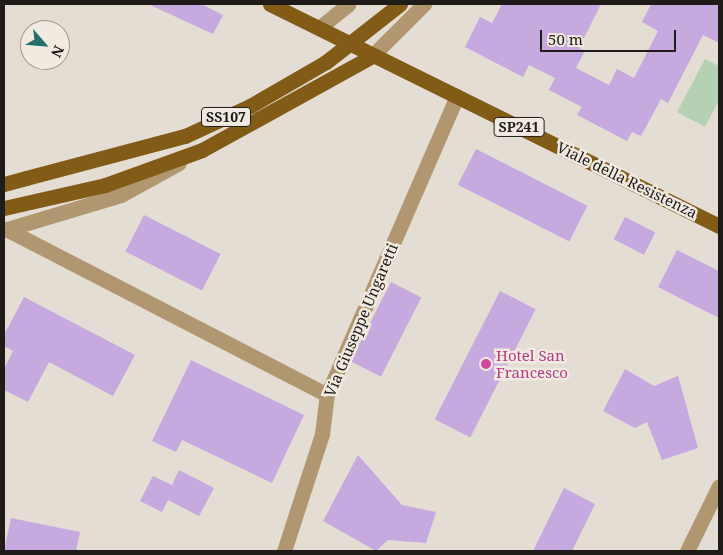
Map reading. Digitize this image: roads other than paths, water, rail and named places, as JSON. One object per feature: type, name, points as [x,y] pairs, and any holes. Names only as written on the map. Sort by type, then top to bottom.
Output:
[{"type":"main road","name":"SP241","points":[[270,4],[319,28]]},
{"type":"main road","name":"SS107","points":[[4,184],[185,136],[218,121],[326,62],[400,4]]},
{"type":"main road","name":"Viale della Resistenza","points":[[319,28],[372,56],[719,226]]},
{"type":"main road","points":[[4,208],[105,185],[202,150],[372,56]]},
{"type":"street","points":[[319,28],[349,4]]},
{"type":"street","points":[[372,56],[424,4]]},
{"type":"street","name":"Via Giuseppe Ungaretti","points":[[284,551],[322,434],[327,395],[457,96]]},
{"type":"street","points":[[5,230],[121,195],[202,150]]},
{"type":"street","points":[[5,230],[327,395]]},
{"type":"street","points":[[688,551],[719,486]]},
{"type":"place","name":"Hotel San Francesco","points":[[486,364]]}]
